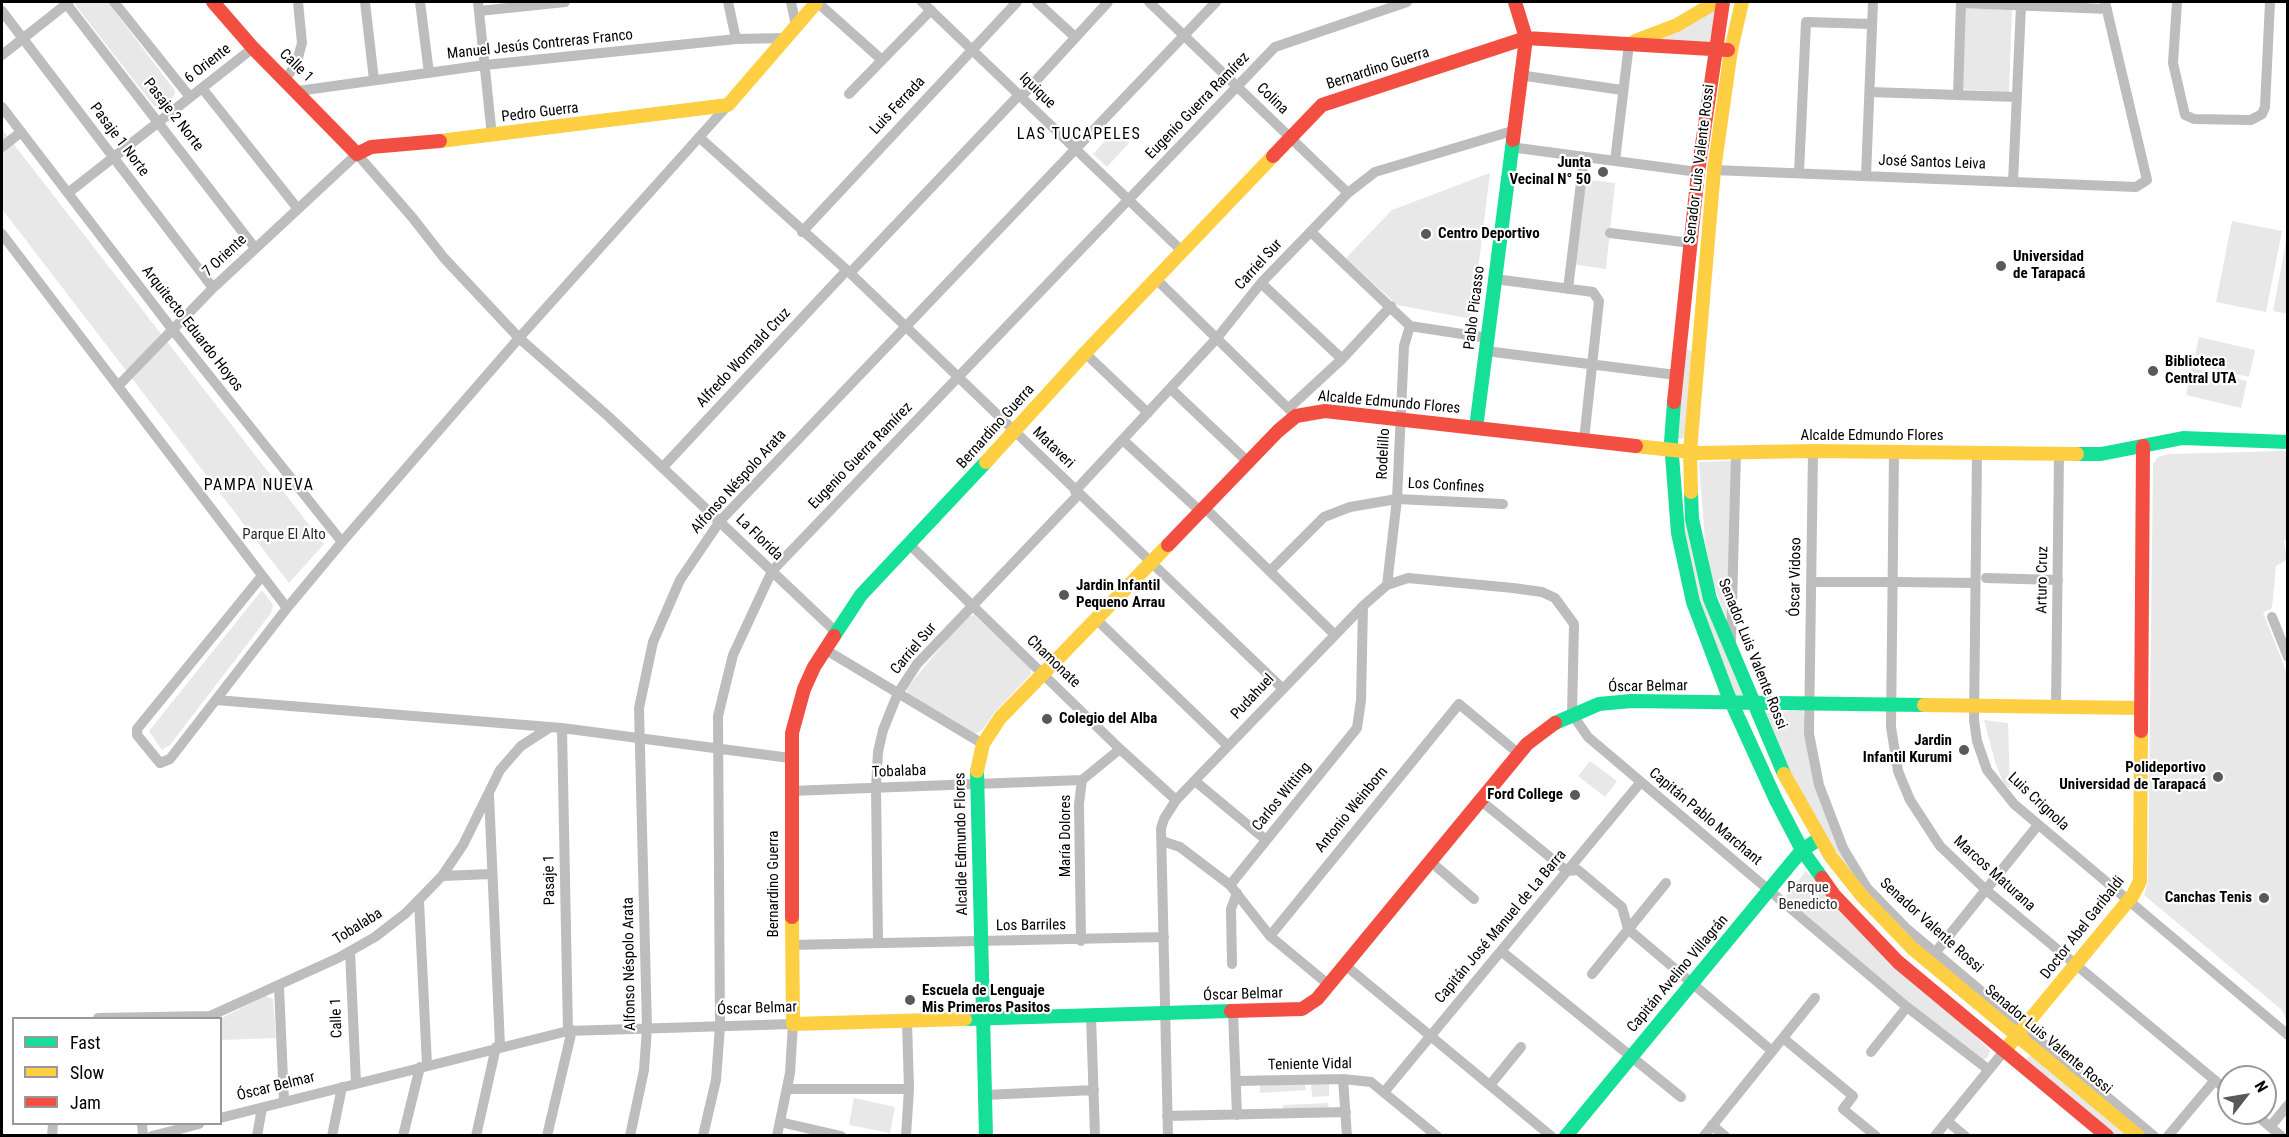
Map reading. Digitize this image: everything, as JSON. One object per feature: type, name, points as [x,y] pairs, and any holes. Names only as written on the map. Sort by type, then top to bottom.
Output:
[{"type":"street","points":[[2,55],[67,2]]},
{"type":"street","name":"Pasaje 2 Norte","points":[[67,2],[255,248]]},
{"type":"street","points":[[114,2],[190,97]]},
{"type":"street","name":"Calle 1","points":[[213,2],[252,48],[298,91],[357,154]]},
{"type":"street","points":[[285,78],[296,65],[303,43],[298,2]]},
{"type":"street","points":[[365,2],[374,80]]},
{"type":"street","points":[[420,2],[429,73]]},
{"type":"street","points":[[492,136],[479,6],[565,2]]},
{"type":"street","points":[[728,2],[736,39]]},
{"type":"street","points":[[791,2],[796,25]]},
{"type":"street","points":[[262,576],[137,729],[137,735],[160,763],[165,763],[342,542],[519,338],[817,2],[882,60]]},
{"type":"street","name":"Iquique","points":[[922,2],[1182,251]]},
{"type":"street","name":"Luis Ferrada","points":[[802,231],[1017,2]]},
{"type":"street","points":[[1037,2],[1075,37]]},
{"type":"street","name":"Alfredo Wormald Cruz","points":[[663,467],[848,271],[1020,96],[1108,2]]},
{"type":"street","name":"Colina","points":[[1149,2],[1348,193]]},
{"type":"street","name":"Alfonso Néspolo Arata","points":[[630,1136],[644,1070],[647,1028],[639,708],[642,686],[661,621],[686,570],[720,521],[1216,2]]},
{"type":"street","points":[[1366,2],[1370,14]]},
{"type":"street","name":"Eugenio Guerra Ramírez","points":[[703,1136],[716,1080],[720,1026],[718,716],[733,655],[772,571],[1275,47],[1407,2]]},
{"type":"street","name":"Pablo Picasso","points":[[1476,428],[1512,131],[1526,38],[1515,2]]},
{"type":"street","name":"Bernardino Guerra","points":[[1629,44],[1677,25],[1716,2]]},
{"type":"street","name":"Senador Luis Valente Rossi","points":[[1723,2],[1714,49],[1698,172],[1676,375],[1671,450],[1678,533],[1693,602],[1732,703],[1776,800],[1802,850],[1834,895],[1875,940],[2107,1136]]},
{"type":"street","name":"Senador Luis Valente Rossi","points":[[1742,2],[1731,50],[1714,170],[1690,451],[1690,500],[1700,562],[1710,599],[1730,652],[1789,785],[1819,839],[1862,896],[1912,948],[2021,1031],[2138,1136]]},
{"type":"street","points":[[1866,176],[1873,2]]},
{"type":"street","points":[[1958,95],[1961,2],[2021,6],[2106,5]]},
{"type":"street","points":[[2177,2],[2173,63],[2187,117],[2251,120],[2259,117],[2265,107],[2270,2]]},
{"type":"street","name":"José Santos Leiva","points":[[1714,170],[2136,187],[2147,180],[2106,5]]},
{"type":"street","points":[[2013,182],[2021,6]]},
{"type":"street","points":[[849,94],[931,10]]},
{"type":"street","name":"Pasaje 1 Norte","points":[[2,11],[213,288]]},
{"type":"street","points":[[1799,173],[1806,22],[1872,24]]},
{"type":"street","name":"Manuel Jesús Contreras Franco","points":[[298,91],[485,65],[736,39],[785,38]]},
{"type":"street","name":"Bernardino Guerra","points":[[777,1136],[787,1089],[793,1024],[790,758],[796,713],[807,681],[835,631],[861,595],[910,545],[1085,353],[1322,105],[1526,38],[1731,50]]},
{"type":"street","points":[[1615,161],[1629,44]]},
{"type":"street","name":"Pablo Picasso","points":[[1500,47],[1513,62],[1519,80]]},
{"type":"street","name":"6 Oriente","points":[[68,193],[252,48]]},
{"type":"street","points":[[1519,80],[1622,90]]},
{"type":"street","points":[[202,88],[298,209]]},
{"type":"street","points":[[1870,92],[2016,97]]},
{"type":"street","name":"Pedro Guerra","points":[[357,154],[371,147],[492,136],[728,105]]},
{"type":"street","name":"Arquitecto Eduardo Hoyos","points":[[2,107],[172,328],[342,542]]},
{"type":"street","name":"Carriel Sur","points":[[878,942],[876,788],[883,730],[898,693],[918,664],[1171,389],[1262,283],[1348,193],[1375,172],[1512,131]]},
{"type":"street","points":[[2,147],[21,132]]},
{"type":"street","name":"Mataveri","points":[[699,137],[848,271],[1282,688]]},
{"type":"street","points":[[1510,147],[1698,172]]},
{"type":"street","name":"7 Oriente","points":[[118,386],[213,288],[357,154]]},
{"type":"street","name":"La Florida","points":[[357,154],[444,258],[519,338],[663,467],[835,631]]},
{"type":"street","points":[[1568,289],[1584,158]]},
{"type":"street","points":[[1311,232],[1410,326],[1487,345],[1591,366],[1676,375]]},
{"type":"street","points":[[1610,233],[1691,243]]},
{"type":"street","points":[[2,234],[287,608]]},
{"type":"street","points":[[1156,279],[1292,412],[1391,306]]},
{"type":"street","points":[[1495,279],[1593,292],[1599,301],[1584,440]]},
{"type":"street","points":[[1262,283],[1342,359]]},
{"type":"street","name":"Rodelillo","points":[[1387,585],[1397,499],[1404,346],[1410,326]]},
{"type":"street","points":[[1680,342],[1699,344]]},
{"type":"street","points":[[1085,353],[1148,413]]},
{"type":"street","points":[[1171,389],[1248,462]]},
{"type":"street","name":"Alcalde Edmundo Flores","points":[[986,1136],[976,784],[983,744],[993,726],[1248,462],[1292,412],[1318,410],[1671,450],[1736,454],[1813,451],[2111,453],[2192,437],[2288,442]]},
{"type":"street","points":[[1123,440],[1202,509],[1334,634]]},
{"type":"street","name":"Doctor Abel Garibaldi","points":[[1935,1136],[2128,901],[2140,881],[2143,446]]},
{"type":"street","name":"Óscar Vidoso","points":[[1808,704],[1813,451]]},
{"type":"street","name":"Marcos Maturana","points":[[1894,452],[1895,582],[1891,705],[1894,756],[1910,800],[1940,846],[1986,890],[2215,1080]]},
{"type":"street","name":"Luis Crignola","points":[[1977,453],[1981,581],[1974,706],[1977,741],[1987,770],[2007,798],[2288,1035]]},
{"type":"street","points":[[1730,652],[1736,454]]},
{"type":"street","name":"Arturo Cruz","points":[[2056,707],[2059,454]]},
{"type":"street","name":"Los Confines","points":[[1270,572],[1324,517],[1350,507],[1397,499],[1503,504]]},
{"type":"street","name":"Chamonate","points":[[910,545],[1120,749],[1176,800]]},
{"type":"street","name":"Pudahuel","points":[[1168,1136],[1162,841],[1164,819],[1176,800],[1282,688],[1334,634],[1387,585],[1408,578],[1523,589],[1555,597],[1574,624],[1572,714]]},
{"type":"street","points":[[1810,582],[2058,580]]},
{"type":"street","name":"Carlos Witting","points":[[1233,889],[1266,840],[1357,728],[1361,700],[1363,606]]},
{"type":"street","points":[[2272,618],[2288,657]]},
{"type":"street","points":[[1096,619],[1228,746]]},
{"type":"street","points":[[826,650],[983,744]]},
{"type":"street","points":[[216,700],[562,728],[790,758]]},
{"type":"street","name":"Óscar Belmar","points":[[222,1118],[498,1047],[570,1031],[1302,1009],[1313,1003],[1329,985],[1518,753],[1542,731],[1572,714],[1599,704],[1619,701],[2141,708]]},
{"type":"street","name":"Antonio Weinborn","points":[[1269,936],[1459,704],[1518,753]]},
{"type":"street","name":"Senador Valente Rossi","points":[[1808,704],[1809,734],[1819,785],[1846,856],[1878,900],[2021,1031],[2154,1136]]},
{"type":"street","name":"Capitán Pablo Marchant","points":[[1572,714],[1588,737],[1640,783],[1907,1007],[1989,1070]]},
{"type":"street","name":"Tobalaba","points":[[210,1017],[350,951],[386,929],[419,901],[442,876],[463,845],[488,792],[512,754],[549,728]]},
{"type":"street","name":"Pasaje 1","points":[[547,1136],[570,1031],[562,728]]},
{"type":"street","name":"María Dolores","points":[[1081,941],[1079,804],[1082,780],[1120,749]]},
{"type":"street","name":"Tobalaba","points":[[790,791],[1082,780]]},
{"type":"street","points":[[1194,781],[1266,840]]},
{"type":"street","name":"Capitán José Manuel de La Barra","points":[[1385,1091],[1640,783]]},
{"type":"street","points":[[476,1136],[498,1047],[488,792]]},
{"type":"street","points":[[1480,800],[1567,871],[1578,870],[1622,907],[1628,929],[1772,1051]]},
{"type":"street","points":[[1935,953],[2038,825]]},
{"type":"street","name":"Capitán Avelino Villagrán","points":[[1566,1136],[1802,850],[1819,839]]},
{"type":"street","points":[[1162,841],[1180,847],[1233,889],[1269,936],[1329,985]]},
{"type":"street","points":[[1430,861],[1474,899]]},
{"type":"street","points":[[442,876],[492,874]]},
{"type":"street","points":[[1593,974],[1665,884]]},
{"type":"street","points":[[1232,964],[1233,889]]},
{"type":"street","points":[[403,1136],[423,1066],[419,901]]},
{"type":"street","name":"Los Barriles","points":[[791,945],[1081,941],[1164,937]]},
{"type":"street","name":"Calle 1","points":[[350,951],[356,1083]]},
{"type":"street","points":[[1501,951],[1681,1097]]},
{"type":"street","points":[[1345,965],[1551,1136]]},
{"type":"street","points":[[279,986],[284,1102]]},
{"type":"street","points":[[1704,1136],[1815,998]]},
{"type":"street","points":[[1871,1052],[1907,1007]]},
{"type":"street","points":[[1233,1012],[1237,1115]]},
{"type":"street","points":[[1091,1016],[1095,1136]]},
{"type":"street","points":[[906,1136],[909,1089],[907,1021]]},
{"type":"street","points":[[1783,1038],[1853,1096],[1843,1109],[1876,1136]]},
{"type":"street","points":[[1490,1085],[1521,1047]]},
{"type":"street","points":[[1343,1079],[1347,1136]]},
{"type":"street","name":"Teniente Vidal","points":[[1236,1082],[1343,1079],[1371,1082],[1385,1091],[1437,1136]]},
{"type":"street","points":[[2168,1136],[2215,1080]]},
{"type":"street","points":[[332,1136],[342,1087]]},
{"type":"street","points":[[787,1089],[909,1089]]},
{"type":"street","points":[[985,1095],[1094,1090]]},
{"type":"street","points":[[2270,1127],[2288,1106]]},
{"type":"street","points":[[257,1136],[262,1108]]},
{"type":"street","points":[[1167,1116],[1346,1112]]},
{"type":"street","points":[[1947,1121],[1965,1136]]},
{"type":"street","points":[[780,1122],[841,1136]]},
{"type":"street","points":[[1712,1125],[1725,1136]]},
{"type":"street","points":[[2268,1125],[2281,1136]]},
{"type":"street","points":[[152,1136],[191,1128]]},
{"type":"green space","points":[[75,2],[108,2],[175,91],[174,96],[162,106],[154,106]]},
{"type":"green space","points":[[1965,8],[2012,10],[2009,92],[1962,89]]},
{"type":"green space","points":[[1716,10],[1710,40],[1704,44],[1652,39]]},
{"type":"green space","name":"Parque El Alto","points":[[2,129],[324,544],[289,583],[2,209]]},
{"type":"green space","points":[[1115,130],[1129,143],[1107,167],[1093,154]]},
{"type":"green space","name":"Centro Deportivo","points":[[1490,173],[1472,319],[1397,305],[1346,258],[1392,210]]},
{"type":"green space","points":[[1583,179],[1615,183],[1606,269],[1572,264]]},
{"type":"green space","points":[[2232,221],[2282,231],[2266,312],[2216,302]]},
{"type":"green space","points":[[2287,236],[2287,314],[2273,311]]},
{"type":"green space","points":[[2199,337],[2255,350],[2249,377],[2193,364]]},
{"type":"green space","points":[[1686,348],[1692,352],[1685,436],[1677,439]]},
{"type":"green space","points":[[2192,368],[2247,381],[2241,408],[2186,395]]},
{"type":"green space","name":"Polideportivo Universidad de Tarapacá","points":[[2286,451],[2288,539],[2284,541],[2287,560],[2276,566],[2272,608],[2263,613],[2287,673],[2287,1022],[2282,1010],[2144,895],[2148,880],[2153,464],[2158,457],[2169,454]]},
{"type":"green space","points":[[1731,461],[1729,624],[1713,584],[1705,541],[1699,462]]},
{"type":"green space","points":[[1683,510],[1745,694],[1737,699],[1699,608],[1687,554]]},
{"type":"green space","points":[[262,590],[273,605],[271,613],[170,745],[162,750],[149,731]]},
{"type":"green space","points":[[974,615],[1031,669],[1031,674],[994,713],[983,729],[974,735],[909,695],[906,689],[966,617]]},
{"type":"green space","points":[[1803,710],[1816,788],[1851,874],[1809,810],[1763,713]]},
{"type":"green space","points":[[1984,720],[2008,723],[2010,789],[2003,782],[1996,765]]},
{"type":"green space","points":[[1590,761],[1617,781],[1605,797],[1578,776]]},
{"type":"green space","name":"Parque Benedicto","points":[[1806,871],[1881,950],[1990,1050],[1988,1057],[1981,1061],[1783,899]]},
{"type":"green space","points":[[265,996],[273,999],[276,1038],[222,1040],[222,1018]]},
{"type":"green space","points":[[2031,1054],[2128,1135],[2113,1135],[2024,1062]]},
{"type":"green space","points":[[1329,1082],[1329,1096],[1312,1097],[1311,1084]]},
{"type":"green space","points":[[1305,1084],[1306,1090],[1260,1093],[1260,1085]]},
{"type":"green space","points":[[854,1098],[895,1107],[890,1133],[849,1125]]},
{"type":"green space","points":[[1328,1103],[1329,1109],[1283,1111],[1283,1105]]},
{"type":"traffic: fast","points":[[1476,428],[1513,140]]},
{"type":"traffic: fast","points":[[1674,402],[1671,442],[1678,533],[1693,602],[1728,695],[1776,800],[1802,850],[1822,878]]},
{"type":"traffic: fast","points":[[2077,454],[2101,454],[2183,438],[2288,442]]},
{"type":"traffic: fast","points":[[834,636],[861,595],[986,462]]},
{"type":"traffic: fast","points":[[1691,492],[1692,519],[1710,599],[1784,774]]},
{"type":"traffic: fast","points":[[1555,723],[1599,704],[1631,701],[1924,705]]},
{"type":"traffic: fast","points":[[977,771],[986,1136]]},
{"type":"traffic: fast","points":[[1566,1136],[1802,850],[1819,839]]},
{"type":"traffic: fast","points":[[965,1019],[1231,1011]]},
{"type":"traffic: slow","points":[[440,141],[728,105],[817,2]]},
{"type":"traffic: slow","points":[[1635,41],[1677,25],[1716,2]]},
{"type":"traffic: slow","points":[[1691,492],[1690,451],[1714,170],[1731,50],[1742,2]]},
{"type":"traffic: slow","points":[[986,462],[1085,353],[1273,156]]},
{"type":"traffic: slow","points":[[1636,446],[1700,453],[1813,451],[2077,454]]},
{"type":"traffic: slow","points":[[977,771],[983,744],[1000,718],[1168,545]]},
{"type":"traffic: slow","points":[[1924,705],[2141,708]]},
{"type":"traffic: slow","points":[[2005,1050],[2133,895],[2140,881],[2141,731]]},
{"type":"traffic: slow","points":[[1784,774],[1831,857],[1862,896],[1912,948],[2138,1136]]},
{"type":"traffic: slow","points":[[792,917],[793,1024],[965,1019]]},
{"type":"traffic: jam","points":[[213,2],[253,48],[357,154],[371,147],[440,141]]},
{"type":"traffic: jam","points":[[1513,140],[1526,38],[1515,2]]},
{"type":"traffic: jam","points":[[1674,402],[1698,172],[1723,2]]},
{"type":"traffic: jam","points":[[1273,156],[1322,105],[1526,38],[1728,50]]},
{"type":"traffic: jam","points":[[1168,545],[1278,431],[1296,416],[1325,411],[1636,446]]},
{"type":"traffic: jam","points":[[2141,731],[2143,446]]},
{"type":"traffic: jam","points":[[792,917],[792,733],[804,689],[814,667],[834,636]]},
{"type":"traffic: jam","points":[[1231,1011],[1302,1009],[1317,999],[1527,744],[1555,723]]},
{"type":"traffic: jam","points":[[1822,878],[1834,895],[1898,962],[2107,1136]]},
{"type":"place","name":"Junta Vecinal N° 50","points":[[1603,172]]},
{"type":"place","name":"Centro Deportivo","points":[[1426,234]]},
{"type":"place","name":"Universidad de Tarapacá","points":[[2001,266]]},
{"type":"place","name":"Biblioteca Central UTA","points":[[2153,371]]},
{"type":"place","name":"Jardin Infantil Pequeno Arrau","points":[[1064,595]]},
{"type":"place","name":"Colegio del Alba","points":[[1047,719]]},
{"type":"place","name":"Jardin Infantil Kurumi","points":[[1964,750]]},
{"type":"place","name":"Polideportivo Universidad de Tarapacá","points":[[2218,777]]},
{"type":"place","name":"Ford College","points":[[1575,795]]},
{"type":"place","name":"Canchas Tenis","points":[[2264,898]]},
{"type":"place","name":"Escuela de Lenguaje Mis Primeros Pasitos","points":[[910,1000]]},
{"type":"district","name":"LAS TUCAPELES","points":[[1079,135]]},
{"type":"district","name":"PAMPA NUEVA","points":[[259,486]]}]
